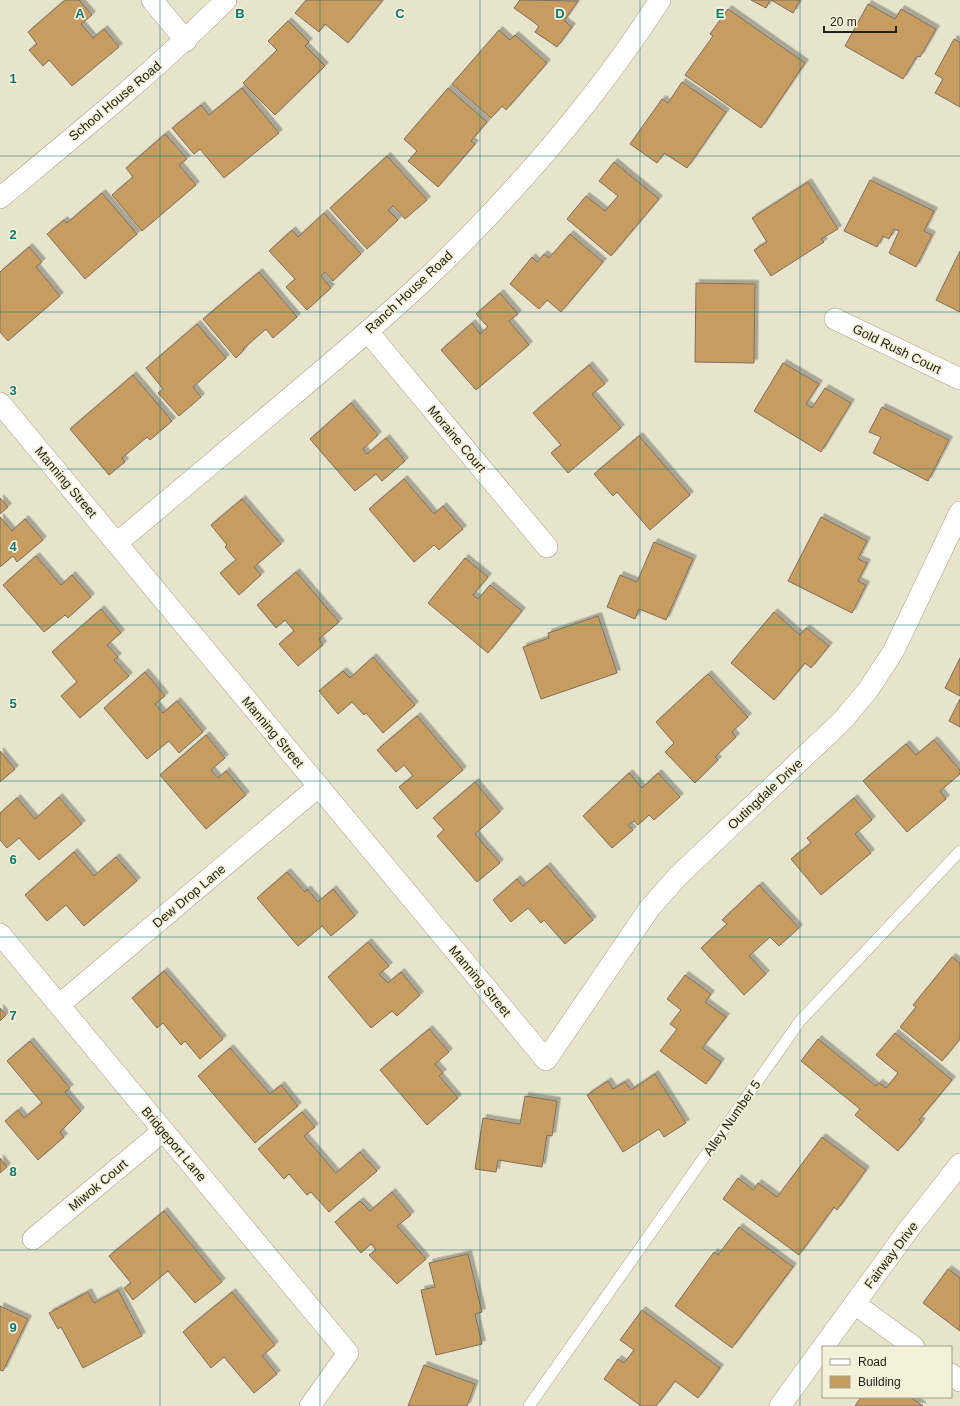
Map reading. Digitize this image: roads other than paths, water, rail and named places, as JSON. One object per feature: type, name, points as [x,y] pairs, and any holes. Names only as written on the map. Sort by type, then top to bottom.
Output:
[{"type":"street","points":[[152,0],[186,41]]},
{"type":"street","name":"School House Road","points":[[0,198],[186,41],[226,0]]},
{"type":"street","name":"Ranch House Road","points":[[117,544],[368,332],[490,215],[547,150],[602,82],[660,0]]},
{"type":"street","name":"Gold Rush Court","points":[[835,319],[960,379]]},
{"type":"street","name":"Moraine Court","points":[[368,332],[547,547]]},
{"type":"street","name":"Manning Street","points":[[0,403],[546,1060]]},
{"type":"street","name":"Outingdale Drive","points":[[546,1060],[649,909],[678,876],[842,721],[868,690],[893,652],[960,512]]},
{"type":"street","name":"Dew Drop Lane","points":[[59,1005],[319,786]]},
{"type":"street","name":"Bridgeport Lane","points":[[0,934],[348,1353],[310,1406]]},
{"type":"street","name":"Miwok Court","points":[[33,1239],[163,1131]]},
{"type":"street","name":"Fairway Drive","points":[[824,1346],[960,1164]]},
{"type":"street","points":[[855,1304],[913,1346]]},
{"type":"street","name":"Fairway Drive","points":[[780,1406],[822,1348]]},
{"type":"street","points":[[952,1375],[960,1381]]},
{"type":"lane","name":"Alley Number 5","points":[[529,1406],[800,1021],[960,851]]}]
